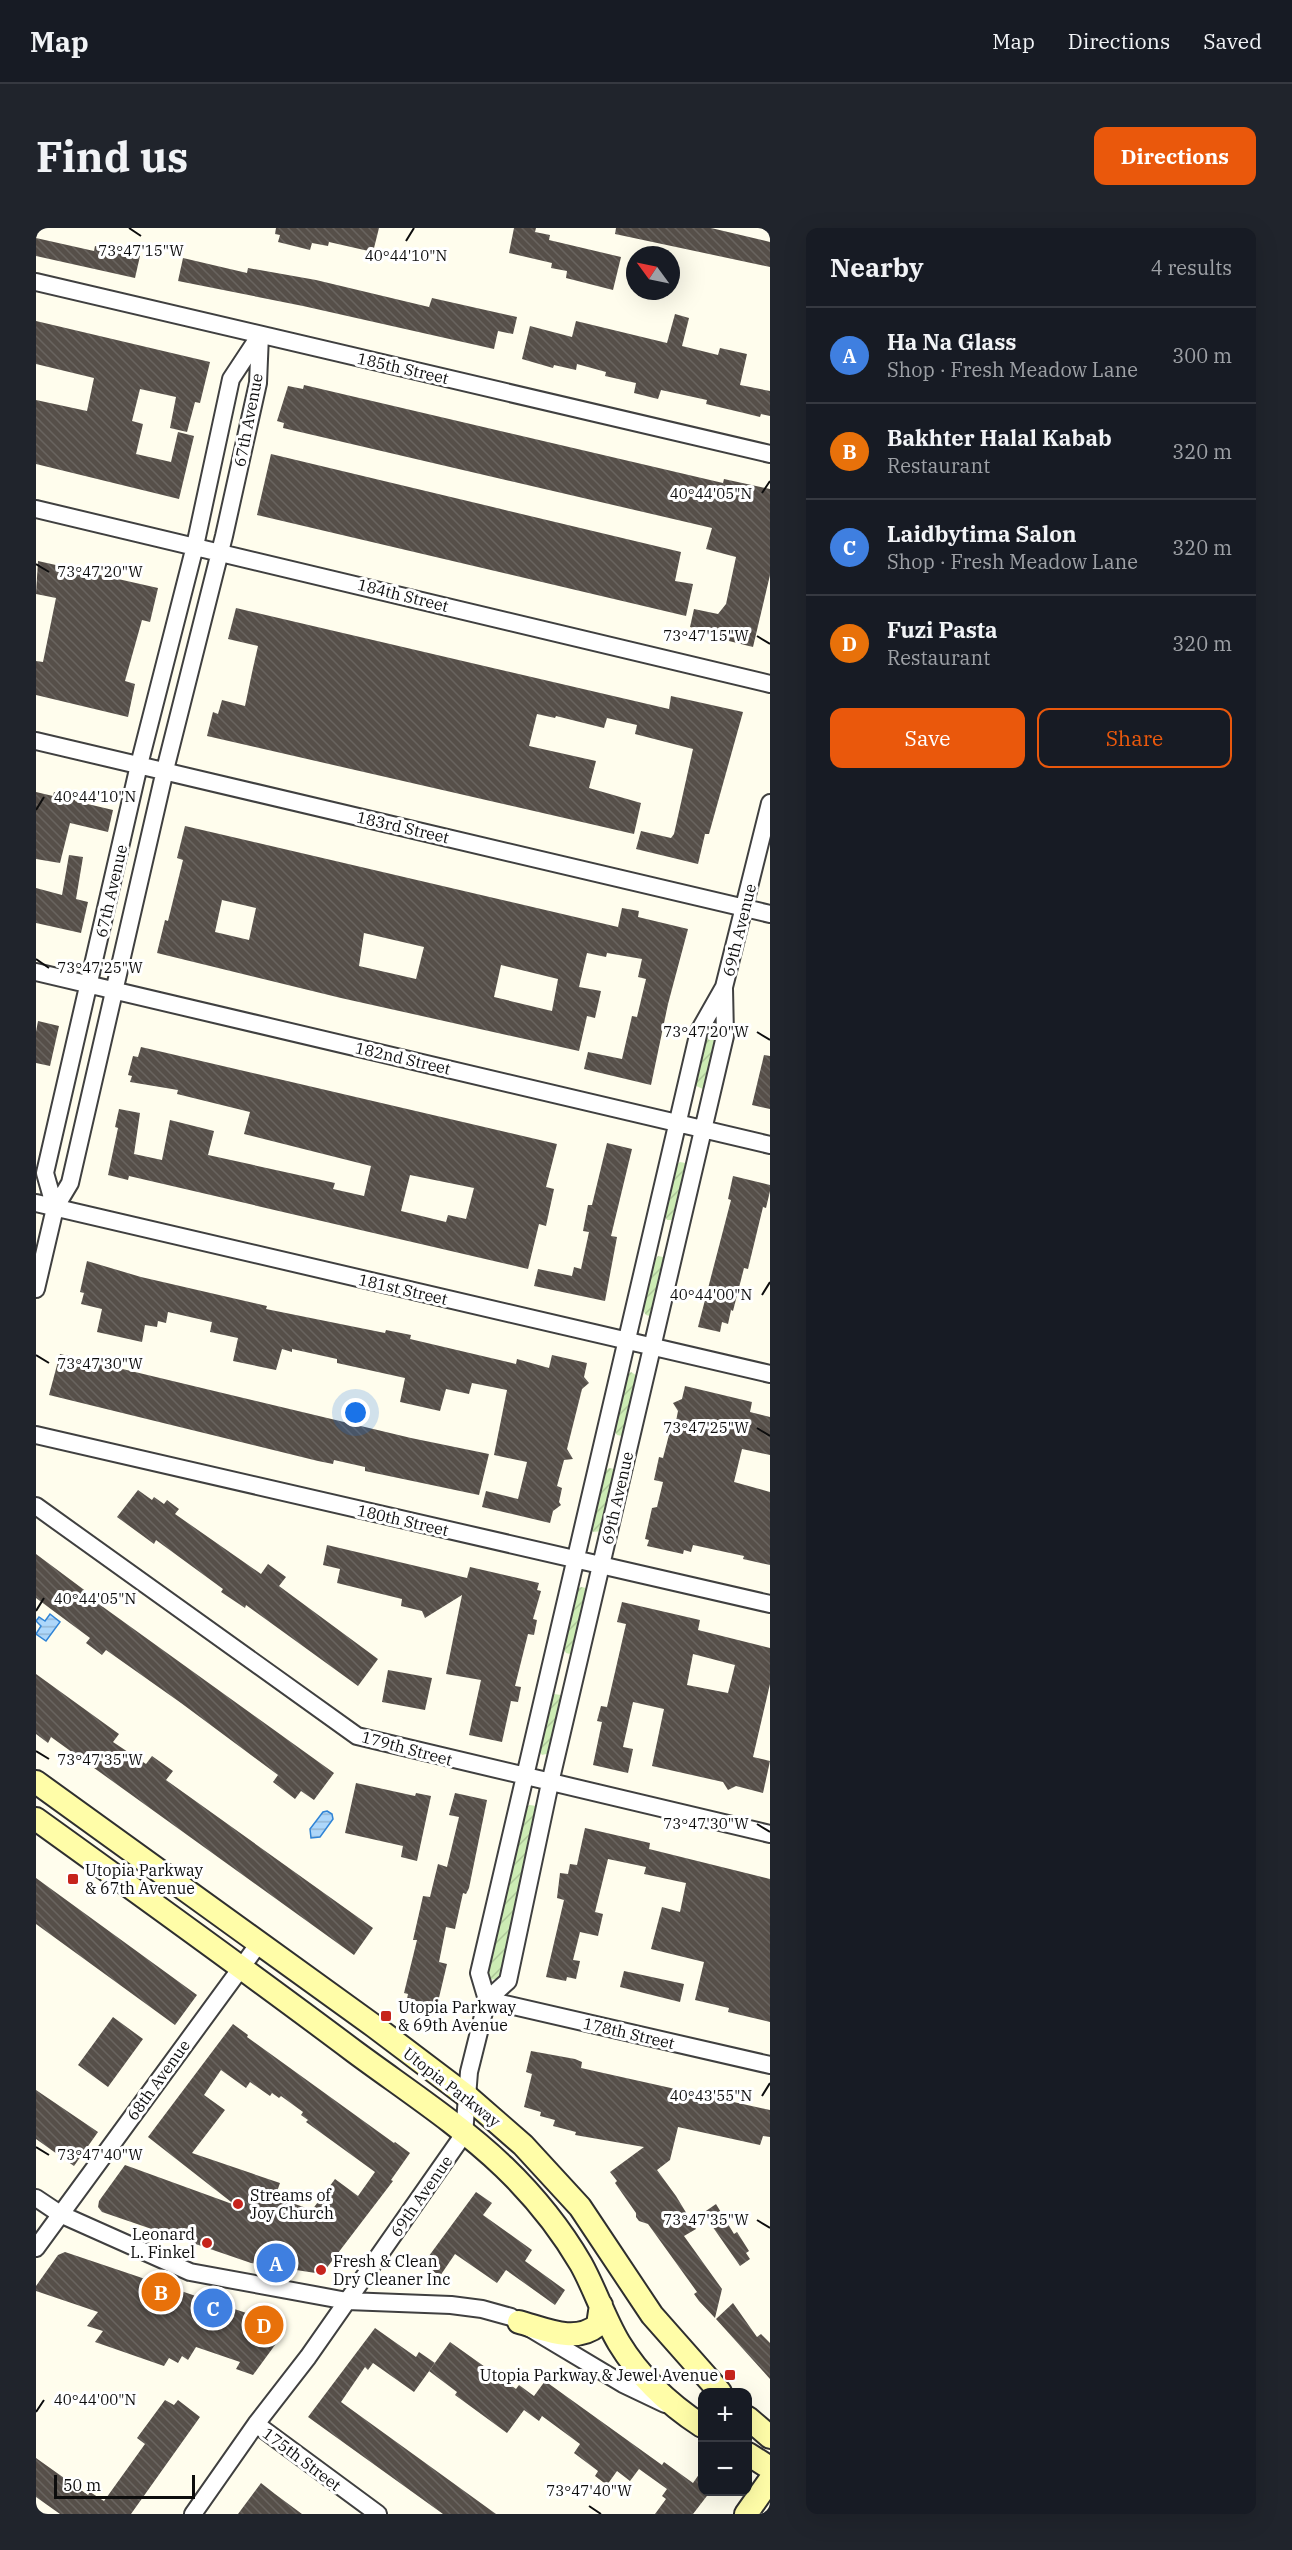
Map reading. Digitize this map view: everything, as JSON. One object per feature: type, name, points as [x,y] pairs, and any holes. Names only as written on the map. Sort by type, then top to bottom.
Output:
[{"type":"main road","name":"Utopia Parkway","points":[[36,1782],[260,1942],[468,2097],[523,2145],[580,2207],[614,2263],[652,2315],[716,2388]]},
{"type":"main road","name":"Utopia Parkway","points":[[36,1819],[242,1966],[502,2165],[536,2199],[572,2250],[619,2343],[641,2372],[676,2409],[698,2423]]},
{"type":"main road","points":[[519,2322],[574,2335],[588,2334],[598,2325],[601,2305]]},
{"type":"main road","points":[[752,2422],[770,2437]]},
{"type":"main road","points":[[752,2457],[770,2468]]},
{"type":"main road","points":[[746,2514],[770,2480]]},
{"type":"street","name":"185th Street","points":[[36,282],[770,454]]},
{"type":"street","name":"67th Avenue","points":[[55,1208],[45,1173],[140,765],[195,546],[231,379],[260,334]]},
{"type":"street","name":"67th Avenue","points":[[36,1289],[55,1208],[70,1183],[165,770],[220,552],[258,382],[260,334]]},
{"type":"street","name":"184th Street","points":[[36,509],[770,684]]},
{"type":"street","name":"183rd Street","points":[[36,741],[770,914]]},
{"type":"street","name":"69th Avenue","points":[[193,2514],[464,2134],[469,2072],[487,2000],[479,1973],[523,1776],[654,1233],[699,1031],[724,987],[770,803]]},
{"type":"street","name":"182nd Street","points":[[36,972],[770,1145]]},
{"type":"street","name":"69th Avenue","points":[[487,2000],[508,1981],[550,1783],[725,1036],[724,987]]},
{"type":"street","name":"181st Street","points":[[36,1203],[770,1374]]},
{"type":"street","points":[[654,1233],[677,1240]]},
{"type":"street","name":"180th Street","points":[[36,1435],[770,1604]]},
{"type":"street","points":[[600,1450],[626,1455]]},
{"type":"street","name":"179th Street","points":[[36,1506],[357,1736],[770,1834]]},
{"type":"street","points":[[550,1665],[576,1672]]},
{"type":"street","name":"68th Avenue","points":[[36,2248],[260,1942]]},
{"type":"street","name":"178th Street","points":[[487,2000],[770,2065]]},
{"type":"street","points":[[36,2198],[60,2214],[190,2272],[347,2301],[451,2305],[482,2309],[519,2322],[623,2384],[676,2409]]},
{"type":"street","name":"175th Street","points":[[256,2424],[378,2514]]},
{"type":"green space","points":[[710,1032],[718,1035],[706,1086],[703,1089],[694,1085],[706,1035]]},
{"type":"green space","points":[[680,1162],[685,1163],[687,1167],[675,1217],[667,1220],[664,1215],[675,1166]]},
{"type":"green space","points":[[658,1256],[663,1257],[666,1262],[654,1313],[650,1316],[646,1315],[643,1310],[654,1262]]},
{"type":"green space","points":[[631,1372],[639,1377],[622,1436],[617,1435],[614,1430],[625,1377]]},
{"type":"green space","points":[[609,1468],[614,1469],[617,1474],[602,1531],[593,1532],[591,1527],[605,1471]]},
{"type":"green space","points":[[586,1588],[588,1592],[574,1650],[570,1654],[566,1653],[563,1648],[577,1589]]},
{"type":"green space","points":[[554,1694],[561,1695],[562,1700],[550,1753],[542,1755],[539,1751],[551,1698]]},
{"type":"green space","points":[[536,1806],[538,1812],[500,1974],[496,1979],[490,1980],[487,1974],[526,1807]]},
{"type":"water","points":[[50,1614],[60,1622],[46,1641],[36,1634],[41,1626],[36,1621],[39,1617],[45,1621]]},
{"type":"water","points":[[327,1811],[332,1814],[333,1819],[320,1837],[311,1838],[310,1829],[323,1812]]},
{"type":"building","points":[[276,228],[379,228],[373,252],[329,242],[328,246],[312,243],[310,250],[278,242],[280,235],[275,234]]},
{"type":"building","points":[[514,228],[536,228],[535,232],[550,235],[549,240],[621,257],[613,290],[566,278],[567,271],[551,268],[552,263],[509,253]]},
{"type":"building","points":[[616,228],[711,228],[770,242],[770,267],[680,246],[615,234]]},
{"type":"building","points":[[36,238],[94,251],[95,246],[140,256],[135,278],[36,256]]},
{"type":"building","points":[[183,258],[247,273],[248,268],[316,280],[429,307],[432,298],[517,317],[513,334],[498,331],[494,349],[303,306],[178,281]]},
{"type":"building","points":[[675,314],[689,318],[682,346],[718,355],[720,348],[747,354],[740,385],[770,391],[770,416],[761,414],[760,417],[706,404],[707,400],[661,390],[658,399],[634,393],[636,383],[605,376],[606,372],[577,364],[576,370],[554,365],[553,368],[522,359],[530,326],[572,337],[576,321],[667,343]]},
{"type":"building","points":[[36,321],[210,362],[200,403],[195,402],[187,432],[170,428],[176,397],[140,389],[132,421],[143,424],[136,454],[171,462],[178,432],[194,436],[179,499],[36,464],[36,400],[87,411],[94,378],[36,364]]},
{"type":"building","points":[[304,385],[723,483],[724,479],[770,489],[770,575],[753,647],[717,638],[718,633],[690,627],[694,609],[718,614],[726,604],[736,557],[706,549],[712,528],[283,428],[284,423],[277,421],[288,386],[303,389]]},
{"type":"building","points":[[271,454],[681,552],[675,581],[693,584],[686,616],[257,515]]},
{"type":"building","points":[[38,561],[158,588],[150,622],[142,620],[125,681],[135,684],[128,717],[36,695],[36,661],[43,662],[56,598],[36,594]]},
{"type":"building","points":[[236,608],[669,709],[671,696],[743,712],[709,834],[705,834],[698,864],[636,849],[641,831],[671,838],[674,834],[693,749],[635,734],[637,725],[607,718],[604,728],[556,716],[555,718],[537,714],[529,746],[596,761],[589,788],[641,803],[634,834],[207,736],[213,712],[218,714],[222,700],[245,706],[258,646],[228,639]]},
{"type":"building","points":[[36,792],[53,796],[54,792],[76,798],[75,801],[113,810],[108,832],[70,823],[60,863],[36,859]]},
{"type":"building","points":[[185,826],[618,927],[622,908],[639,911],[638,917],[688,929],[668,1004],[651,1085],[584,1069],[588,1052],[622,1059],[632,1016],[637,1017],[646,979],[638,977],[642,959],[607,953],[606,957],[587,953],[579,987],[601,991],[595,1018],[587,1016],[579,1051],[341,998],[157,953],[165,920],[168,921],[183,860],[177,858]],"holes":[[[222,900],[256,908],[249,940],[215,932]],[[364,933],[424,947],[416,979],[359,966]],[[501,965],[558,979],[552,1011],[494,997]]]},
{"type":"building","points":[[69,855],[83,857],[76,899],[88,902],[81,933],[36,923],[36,888],[62,895]]},
{"type":"building","points":[[38,1021],[59,1026],[50,1066],[36,1063]]},
{"type":"building","points":[[141,1047],[557,1144],[546,1187],[554,1189],[546,1226],[539,1224],[528,1269],[129,1176],[128,1180],[108,1175],[118,1128],[115,1127],[119,1109],[140,1113],[134,1154],[162,1160],[170,1120],[214,1131],[208,1155],[335,1183],[333,1189],[364,1196],[371,1166],[244,1134],[250,1112],[177,1094],[178,1090],[130,1082],[132,1076],[128,1075],[133,1056],[138,1057]],"holes":[[[410,1175],[474,1188],[466,1219],[448,1215],[446,1222],[401,1211]]]},
{"type":"building","points":[[764,1055],[770,1056],[770,1109],[752,1105]]},
{"type":"building","points":[[607,1143],[632,1149],[611,1236],[617,1237],[605,1301],[534,1286],[538,1269],[572,1276],[574,1267],[581,1269],[589,1232],[583,1231],[588,1205],[592,1205]]},
{"type":"building","points":[[733,1176],[770,1185],[770,1191],[766,1208],[763,1207],[748,1269],[744,1268],[728,1324],[722,1322],[720,1332],[698,1327],[731,1200],[728,1199]]},
{"type":"building","points":[[87,1261],[141,1277],[267,1306],[266,1309],[385,1333],[386,1330],[411,1335],[410,1339],[516,1364],[517,1359],[549,1368],[552,1355],[587,1363],[584,1377],[589,1383],[582,1389],[567,1449],[573,1459],[564,1460],[557,1486],[562,1488],[559,1502],[561,1505],[553,1511],[550,1523],[482,1507],[486,1491],[518,1499],[527,1462],[494,1455],[507,1390],[472,1383],[469,1394],[446,1389],[440,1411],[400,1402],[405,1378],[337,1363],[337,1359],[282,1349],[276,1370],[233,1361],[238,1338],[210,1332],[212,1322],[168,1312],[166,1323],[158,1321],[157,1327],[145,1325],[142,1342],[97,1332],[102,1309],[81,1304],[84,1293],[80,1292]]},
{"type":"building","points":[[60,1354],[411,1438],[489,1454],[479,1495],[365,1471],[365,1467],[334,1460],[333,1464],[318,1461],[49,1395]]},
{"type":"building","points":[[685,1386],[752,1402],[750,1412],[770,1417],[770,1455],[742,1449],[734,1482],[770,1492],[770,1565],[743,1559],[744,1556],[693,1545],[691,1552],[684,1550],[683,1554],[647,1546],[649,1540],[645,1539],[652,1508],[657,1507],[663,1482],[654,1480],[659,1457],[663,1458],[670,1431],[674,1431],[678,1411],[673,1403],[682,1399]]},
{"type":"building","points":[[138,1490],[152,1500],[154,1497],[164,1504],[167,1500],[179,1509],[175,1514],[261,1574],[268,1564],[286,1577],[279,1586],[378,1659],[358,1686],[246,1605],[245,1608],[221,1592],[223,1589],[156,1540],[154,1544],[117,1517]]},
{"type":"building","points":[[327,1545],[467,1578],[470,1567],[539,1583],[537,1590],[541,1591],[533,1619],[537,1620],[534,1635],[528,1634],[515,1686],[521,1687],[518,1702],[511,1701],[502,1742],[469,1735],[481,1680],[446,1674],[462,1595],[425,1618],[422,1611],[401,1606],[402,1599],[337,1583],[340,1569],[323,1565]]},
{"type":"building","points":[[36,1554],[87,1592],[85,1594],[334,1773],[314,1800],[301,1791],[295,1799],[273,1782],[278,1775],[106,1650],[102,1655],[86,1643],[90,1638],[36,1598]]},
{"type":"building","points":[[622,1602],[700,1620],[698,1630],[770,1648],[770,1684],[753,1757],[770,1761],[763,1793],[736,1786],[728,1790],[723,1782],[652,1766],[664,1709],[633,1702],[623,1747],[633,1749],[628,1773],[593,1765],[602,1722],[597,1721],[601,1706],[607,1707],[626,1624],[617,1622]],"holes":[[[693,1654],[735,1665],[728,1693],[687,1685]]]},
{"type":"building","points":[[388,1670],[432,1678],[425,1710],[382,1702]]},
{"type":"building","points":[[36,1674],[119,1734],[113,1742],[146,1764],[152,1756],[173,1771],[166,1780],[373,1928],[354,1955],[51,1737],[48,1743],[36,1734]]},
{"type":"building","points":[[356,1783],[415,1796],[416,1793],[431,1796],[417,1861],[401,1857],[403,1846],[345,1833]]},
{"type":"building","points":[[455,1793],[487,1800],[469,1888],[466,1894],[463,1893],[455,1929],[446,1927],[439,1962],[447,1964],[437,2006],[407,1999],[408,1994],[404,1993],[417,1940],[413,1940],[423,1896],[430,1897],[438,1864],[447,1867],[459,1817],[449,1815]]},
{"type":"building","points":[[585,1828],[650,1843],[649,1849],[770,1879],[770,2022],[728,2012],[729,2008],[695,2000],[704,1962],[651,1949],[662,1907],[680,1912],[686,1883],[644,1874],[646,1867],[608,1859],[595,1912],[603,1914],[598,1936],[580,1932],[573,1960],[580,1961],[576,1979],[567,1977],[566,1981],[546,1977],[564,1900],[557,1898],[560,1873],[568,1874],[570,1864],[577,1865]]},
{"type":"building","points":[[36,1878],[197,1995],[175,2025],[36,1924]]},
{"type":"building","points":[[624,1971],[684,1984],[680,2002],[620,1987]]},
{"type":"building","points":[[113,2017],[143,2039],[108,2087],[78,2065]]},
{"type":"building","points":[[233,2024],[248,2035],[247,2037],[410,2153],[391,2180],[393,2181],[322,2274],[251,2263],[102,2212],[98,2207],[99,2201],[125,2165],[235,2205],[148,2137]],"holes":[[[221,2070],[246,2088],[250,2082],[270,2096],[272,2093],[279,2098],[281,2096],[303,2112],[301,2115],[308,2120],[306,2122],[375,2172],[358,2196],[335,2179],[312,2210],[275,2197],[280,2183],[192,2153],[225,2110],[204,2095]]]},
{"type":"building","points":[[531,2051],[575,2059],[582,2062],[581,2068],[770,2110],[770,2137],[763,2136],[760,2145],[678,2127],[670,2160],[657,2170],[696,2229],[684,2236],[722,2289],[715,2318],[694,2294],[697,2292],[648,2224],[639,2221],[636,2217],[636,2213],[610,2172],[644,2147],[575,2135],[576,2132],[553,2126],[555,2120],[540,2116],[541,2112],[524,2107],[532,2074],[526,2072]]},
{"type":"building","points":[[36,2090],[98,2132],[74,2166],[36,2139]]},
{"type":"building","points":[[476,2192],[492,2203],[483,2215],[532,2250],[525,2261],[565,2290],[555,2305],[506,2270],[497,2283],[455,2254],[440,2276],[423,2264]]},
{"type":"building","points":[[716,2204],[734,2234],[737,2232],[749,2251],[746,2253],[750,2259],[740,2266],[703,2213]]},
{"type":"building","points":[[65,2252],[279,2324],[283,2334],[253,2375],[236,2369],[240,2362],[196,2347],[188,2360],[182,2356],[178,2363],[169,2358],[164,2366],[95,2342],[103,2331],[87,2326],[98,2312],[36,2291],[36,2286],[58,2255]]},
{"type":"building","points":[[733,2303],[757,2337],[761,2334],[770,2343],[770,2379],[716,2319]]},
{"type":"building","points":[[375,2328],[416,2357],[419,2352],[435,2363],[414,2392],[373,2363],[368,2370],[365,2367],[341,2402],[496,2514],[443,2514],[308,2417]]},
{"type":"building","points":[[450,2342],[516,2389],[519,2385],[534,2396],[545,2381],[662,2465],[664,2462],[693,2483],[698,2476],[698,2496],[707,2496],[693,2514],[655,2514],[666,2499],[662,2496],[667,2489],[639,2469],[630,2481],[617,2471],[607,2485],[595,2476],[598,2471],[574,2453],[580,2444],[542,2416],[539,2421],[524,2410],[507,2433],[455,2395],[457,2392],[429,2371]]},
{"type":"building","points":[[165,2400],[174,2405],[178,2400],[200,2417],[131,2514],[60,2514],[36,2497],[36,2458],[88,2495],[90,2492],[104,2501],[145,2444],[137,2438]]},
{"type":"building","points":[[261,2483],[275,2494],[302,2514],[238,2514]]},
{"type":"place","name":"Utopia Parkway & 67th Avenue","points":[[73,1879]]},
{"type":"place","name":"Utopia Parkway & 69th Avenue","points":[[386,2016]]},
{"type":"place","name":"Streams of Joy Church","points":[[238,2204]]},
{"type":"place","name":"Leonard L. Finkel","points":[[207,2243]]},
{"type":"place","name":"Ha Na Glass","points":[[276,2263]]},
{"type":"place","name":"Fresh & Clean Dry Cleaner Inc","points":[[321,2270]]},
{"type":"place","name":"Bakhter Halal Kabab","points":[[161,2292]]},
{"type":"place","name":"Laidbytima Salon","points":[[213,2308]]},
{"type":"place","name":"Fuzi Pasta","points":[[264,2325]]},
{"type":"place","name":"Utopia Parkway & Jewel Avenue","points":[[730,2375]]}]
